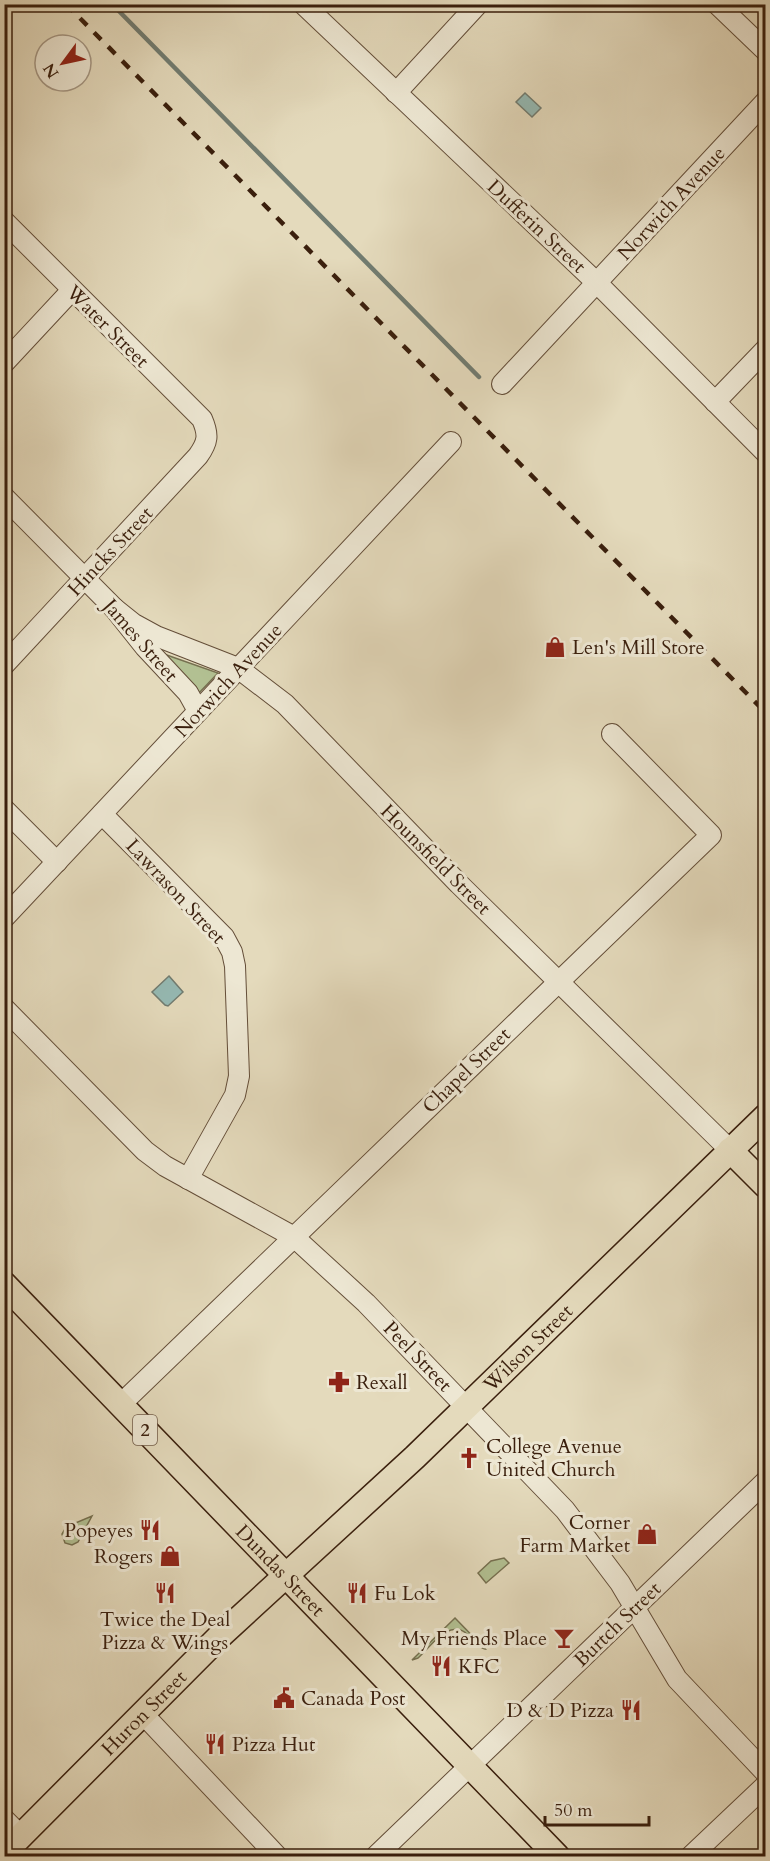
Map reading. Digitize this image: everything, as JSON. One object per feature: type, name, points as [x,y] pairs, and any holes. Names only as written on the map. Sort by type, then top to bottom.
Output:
[{"type":"main road","name":"Wilson Street","points":[[287,1576],[467,1407],[765,1116]]},
{"type":"main road","points":[[730,1150],[765,1186]]},
{"type":"main road","name":"Dundas Street","points":[[4,1284],[557,1857]]},
{"type":"main road","name":"Huron Street","points":[[4,1853],[142,1713],[287,1576]]},
{"type":"street","name":"Dufferin Street","points":[[303,4],[597,283],[765,453]]},
{"type":"street","points":[[396,93],[478,4]]},
{"type":"street","points":[[717,4],[765,51]]},
{"type":"street","name":"Norwich Avenue","points":[[502,384],[765,101]]},
{"type":"street","name":"Water Street","points":[[4,221],[202,419],[208,432]]},
{"type":"street","points":[[4,363],[72,290]]},
{"type":"street","points":[[715,402],[765,349]]},
{"type":"street","name":"Hincks Street","points":[[4,666],[198,456],[206,445],[208,432]]},
{"type":"street","name":"Norwich Avenue","points":[[4,918],[451,442]]},
{"type":"street","name":"James Street","points":[[4,497],[114,608],[145,647],[188,693],[198,711]]},
{"type":"street","name":"Hounsfield Street","points":[[114,608],[134,624],[156,636],[238,668],[285,704],[459,884],[730,1150]]},
{"type":"street","name":"Chapel Street","points":[[121,1404],[711,835],[612,734]]},
{"type":"street","points":[[4,809],[57,861]]},
{"type":"street","name":"Lawrason Street","points":[[102,814],[224,937],[232,952],[235,966],[239,1076],[231,1103],[188,1179]]},
{"type":"street","name":"Peel Street","points":[[4,1008],[130,1139],[165,1166],[294,1237],[366,1303],[566,1510],[618,1579],[677,1679],[765,1773]]},
{"type":"street","name":"Burtch Street","points":[[376,1857],[765,1481]]},
{"type":"street","points":[[142,1713],[277,1857]]},
{"type":"street","points":[[691,1857],[765,1785]]},
{"type":"street","points":[[4,1819],[21,1836]]},
{"type":"green space","points":[[161,653],[218,673],[198,694]]},
{"type":"green space","points":[[92,1516],[78,1542],[72,1545],[65,1543],[62,1534],[66,1527]]},
{"type":"green space","points":[[504,1558],[509,1563],[486,1583],[478,1573],[491,1561]]},
{"type":"green space","points":[[455,1618],[485,1649],[461,1630],[454,1629],[441,1635],[418,1658],[412,1660]]},
{"type":"water","points":[[525,93],[541,108],[532,117],[516,102]]},
{"type":"water","points":[[169,976],[183,992],[168,1006],[152,992]]},
{"type":"waterway","points":[[112,4],[479,377]]},
{"type":"railway","points":[[66,4],[766,713]]},
{"type":"place","name":"Len's Mill Store","points":[[555,647]]},
{"type":"place","name":"Rexall","points":[[339,1382]]},
{"type":"place","name":"College Avenue United Church","points":[[469,1458]]},
{"type":"place","name":"Popeyes","points":[[150,1530]]},
{"type":"place","name":"Corner Farm Market","points":[[647,1534]]},
{"type":"place","name":"Rogers","points":[[170,1556]]},
{"type":"place","name":"Twice the Deal Pizza & Wings","points":[[165,1593]]},
{"type":"place","name":"Fu Lok","points":[[357,1593]]},
{"type":"place","name":"My Friends Place","points":[[564,1638]]},
{"type":"place","name":"KFC","points":[[441,1666]]},
{"type":"place","name":"Canada Post","points":[[284,1698]]},
{"type":"place","name":"D & D Pizza","points":[[631,1710]]},
{"type":"place","name":"Pizza Hut","points":[[215,1744]]}]
